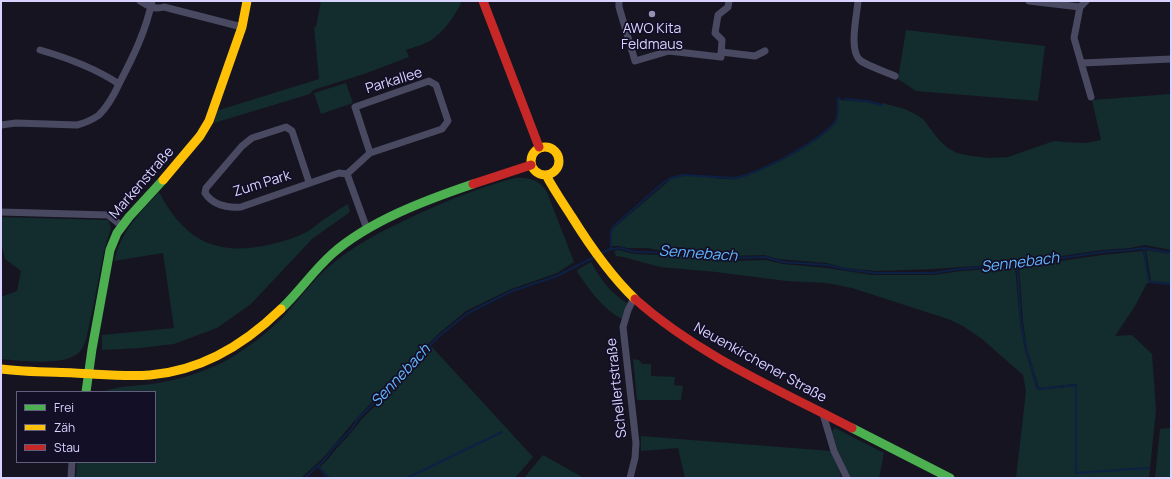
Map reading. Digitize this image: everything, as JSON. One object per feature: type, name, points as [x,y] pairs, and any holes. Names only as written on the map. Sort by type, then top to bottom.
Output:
[{"type":"street","points":[[140,1],[145,5],[152,4],[158,9],[164,7],[242,27]]},
{"type":"street","name":"Markenstraße","points":[[86,391],[92,349],[110,250],[122,226],[200,136],[209,121],[242,27],[247,1]]},
{"type":"street","points":[[482,1],[495,30],[539,147]]},
{"type":"street","points":[[619,1],[619,7],[635,61],[669,52],[721,57],[722,40],[716,33],[718,15],[728,7],[729,1]]},
{"type":"street","points":[[858,1],[854,46],[855,54],[860,61],[895,76]]},
{"type":"street","points":[[1029,1],[1080,7]]},
{"type":"street","points":[[1086,1],[1080,7],[1074,38],[1091,97]]},
{"type":"street","points":[[1,125],[8,126],[16,123],[67,125],[86,122],[98,115],[107,106],[142,39],[152,4]]},
{"type":"street","points":[[40,50],[76,62],[119,84]]},
{"type":"street","points":[[721,52],[755,56],[765,51]]},
{"type":"street","points":[[1082,63],[1171,59]]},
{"type":"street","name":"Parkallee","points":[[347,174],[370,153],[442,129],[448,121],[436,85],[429,81],[355,107],[370,153]]},
{"type":"street","name":"Zum Park","points":[[309,182],[292,131],[286,127],[252,138],[242,146],[206,188],[205,194],[213,201],[226,207],[234,207],[269,198],[309,182],[339,173],[347,174]]},
{"type":"street","points":[[545,146],[551,148],[556,152],[559,158],[555,170],[551,174],[546,175],[536,173],[531,165],[530,158],[533,152],[539,147],[545,146]]},
{"type":"street","points":[[1,369],[89,375],[150,376],[166,374],[214,358],[244,340],[262,326],[280,310],[321,264],[350,239],[367,229],[423,203],[499,173],[531,165]]},
{"type":"street","name":"Neuenkirchener Straße","points":[[555,170],[561,192],[571,217]]},
{"type":"street","points":[[347,174],[367,229]]},
{"type":"street","name":"Neuenkirchener Straße","points":[[546,175],[571,217],[600,259],[634,298],[675,332],[709,354],[950,478]]},
{"type":"street","points":[[1,212],[108,215],[122,226]]},
{"type":"street","name":"Schellertstraße","points":[[630,478],[635,458],[636,443],[623,327],[628,310],[634,298]]},
{"type":"street","points":[[823,414],[834,451],[847,478]]},
{"type":"street","points":[[71,478],[72,463]]},
{"type":"green space","points":[[321,1],[462,1],[449,23],[435,38],[406,50],[409,57],[364,74],[313,90],[310,94],[214,123],[216,111],[319,79],[314,27],[316,27]]},
{"type":"green space","points":[[906,30],[1045,46],[1038,101],[916,91],[898,79]]},
{"type":"green space","points":[[346,83],[353,103],[321,114],[314,93]]},
{"type":"green space","points":[[1171,94],[1171,250],[1145,245],[1006,264],[876,271],[845,268],[827,263],[778,259],[764,255],[732,256],[715,252],[662,251],[648,248],[612,246],[611,244],[611,231],[671,179],[695,176],[735,179],[744,177],[772,165],[804,148],[829,130],[838,117],[839,100],[867,102],[882,106],[882,103],[905,109],[923,119],[939,140],[948,148],[957,153],[989,158],[1008,157],[1054,141],[1085,143],[1101,140],[1092,100]]},
{"type":"green space","points":[[515,178],[525,178],[537,182],[544,188],[547,192],[574,262],[557,273],[511,289],[466,311],[437,335],[356,419],[323,458],[301,478],[76,478],[77,463],[156,463],[156,391],[105,391],[120,387],[152,384],[182,378],[211,368],[229,359],[252,344],[273,327],[326,269],[358,245],[392,226],[440,204]]},
{"type":"green space","points":[[159,192],[169,209],[180,223],[192,234],[205,242],[235,248],[253,248],[296,237],[310,230],[348,204],[350,212],[312,239],[251,304],[217,328],[174,344],[102,350],[102,335],[174,328],[163,253],[114,261],[117,250],[126,232]]},
{"type":"green space","points":[[1,217],[109,221],[111,229],[104,253],[86,339],[81,350],[74,356],[59,361],[1,359],[1,297],[17,291],[21,271],[5,259],[1,242]]},
{"type":"green space","points":[[619,250],[634,254],[700,258],[719,257],[735,261],[766,260],[783,264],[827,268],[872,275],[933,275],[961,271],[1015,267],[1020,322],[1025,350],[1037,390],[1075,386],[1075,474],[1077,474],[1077,384],[1039,388],[1027,349],[1023,322],[1019,267],[1102,255],[1143,251],[1149,283],[1147,283],[1135,306],[1115,336],[1132,335],[1152,354],[1156,410],[1149,478],[1016,478],[1026,391],[1023,375],[982,339],[963,326],[948,319],[852,288],[827,283],[786,281],[716,272],[660,267],[616,256],[614,251]]},
{"type":"green space","points":[[1146,250],[1171,254],[1171,283],[1151,281]]},
{"type":"green space","points":[[591,262],[606,285],[627,303],[622,319],[603,305],[592,293],[578,273],[577,270]]},
{"type":"green space","points":[[432,347],[533,457],[515,478],[330,478],[320,467],[360,421]]},
{"type":"green space","points":[[633,359],[639,360],[642,364],[651,364],[651,376],[675,377],[674,385],[683,386],[681,400],[637,400]]},
{"type":"green space","points":[[835,428],[884,453],[879,478],[850,478],[837,448],[832,431]]},
{"type":"green space","points":[[1171,428],[1171,478],[1155,478],[1160,429]]},
{"type":"green space","points":[[641,436],[831,451],[842,478],[685,478],[678,448],[641,451]]},
{"type":"green space","points":[[543,455],[584,478],[524,478]]},
{"type":"waterway","points":[[611,249],[611,231],[614,226],[663,183],[671,178],[683,175],[734,178],[744,176],[773,164],[805,146],[830,128],[836,120],[838,98],[840,99]]},
{"type":"waterway","points":[[845,99],[867,101],[882,105]]},
{"type":"waterway","name":"Sennebach","points":[[602,253],[611,249],[620,248],[635,252],[686,253],[699,255],[717,254],[733,258],[765,257],[783,262],[827,265],[875,273],[933,273],[960,269],[1022,264],[1102,252],[1145,248],[1171,253]]},
{"type":"waterway","points":[[1144,248],[1150,282],[1171,284]]},
{"type":"waterway","name":"Sennebach","points":[[305,478],[325,459],[334,447],[352,429],[357,420],[438,337],[468,313],[512,291],[557,276],[594,257]]},
{"type":"waterway","points":[[1017,265],[1021,322],[1026,349],[1038,389],[1076,385],[1076,473],[1149,468]]},
{"type":"waterway","points":[[407,478],[502,432]]},
{"type":"waterway","points":[[318,466],[328,478]]},
{"type":"traffic: fast","points":[[86,391],[92,349],[110,250],[117,233],[129,217],[163,180]]},
{"type":"traffic: fast","points":[[281,309],[332,254],[363,231],[417,204],[473,184]]},
{"type":"traffic: fast","points":[[852,428],[950,478]]},
{"type":"traffic: slow","points":[[163,180],[200,136],[209,121],[242,27],[247,1]]},
{"type":"traffic: slow","points":[[545,147],[555,151],[559,161],[555,171],[545,175],[535,171],[531,161],[535,151],[545,147]]},
{"type":"traffic: slow","points":[[546,175],[593,249],[617,280],[635,299]]},
{"type":"traffic: slow","points":[[1,369],[122,376],[141,376],[169,372],[204,362],[221,354],[252,334],[281,309]]},
{"type":"traffic: jam","points":[[483,1],[539,147]]},
{"type":"traffic: jam","points":[[473,184],[531,165]]},
{"type":"traffic: jam","points":[[635,299],[659,319],[712,354],[767,385],[852,428]]},
{"type":"place","name":"AWO Kita Feldmaus","points":[[652,14]]}]
